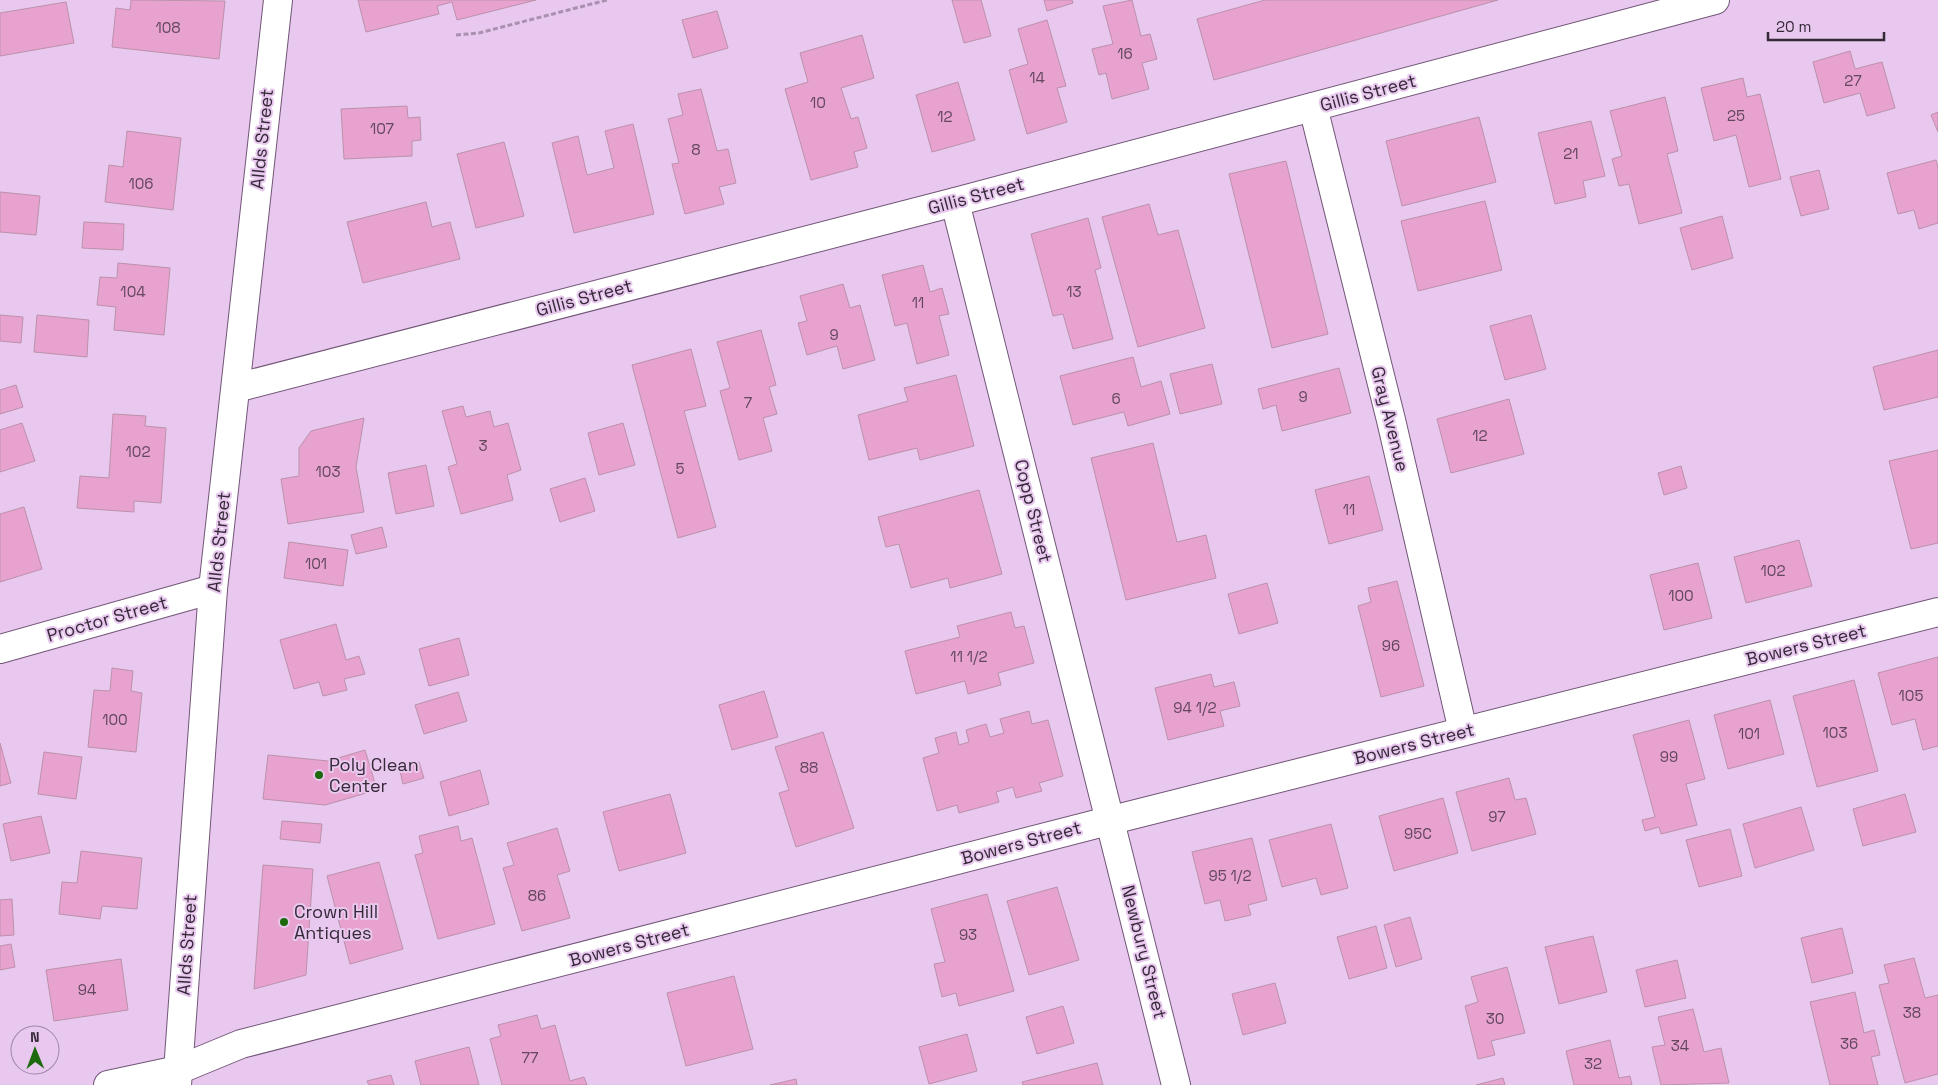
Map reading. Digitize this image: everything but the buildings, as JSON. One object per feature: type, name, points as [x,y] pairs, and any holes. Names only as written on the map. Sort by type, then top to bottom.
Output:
[{"type":"street","name":"Allds Street","points":[[177,1078],[213,589],[278,0]]},
{"type":"street","name":"Gillis Street","points":[[236,388],[955,202],[1313,107],[1667,6],[1715,0]]},
{"type":"street","name":"Gray Avenue","points":[[1313,107],[1391,420],[1463,731]]},
{"type":"street","name":"Copp Street","points":[[955,202],[1112,820]]},
{"type":"street","name":"Proctor Street","points":[[0,649],[213,589]]},
{"type":"street","name":"Bowers Street","points":[[108,1085],[177,1078],[241,1044],[1112,820],[1938,612]]},
{"type":"street","name":"Newbury Street","points":[[1112,820],[1176,1085]]},
{"type":"path","points":[[456,35],[479,33],[607,0]]},
{"type":"place","name":"Poly Clean Center","points":[[319,775]]},
{"type":"place","name":"Crown Hill Antiques","points":[[284,922]]}]
